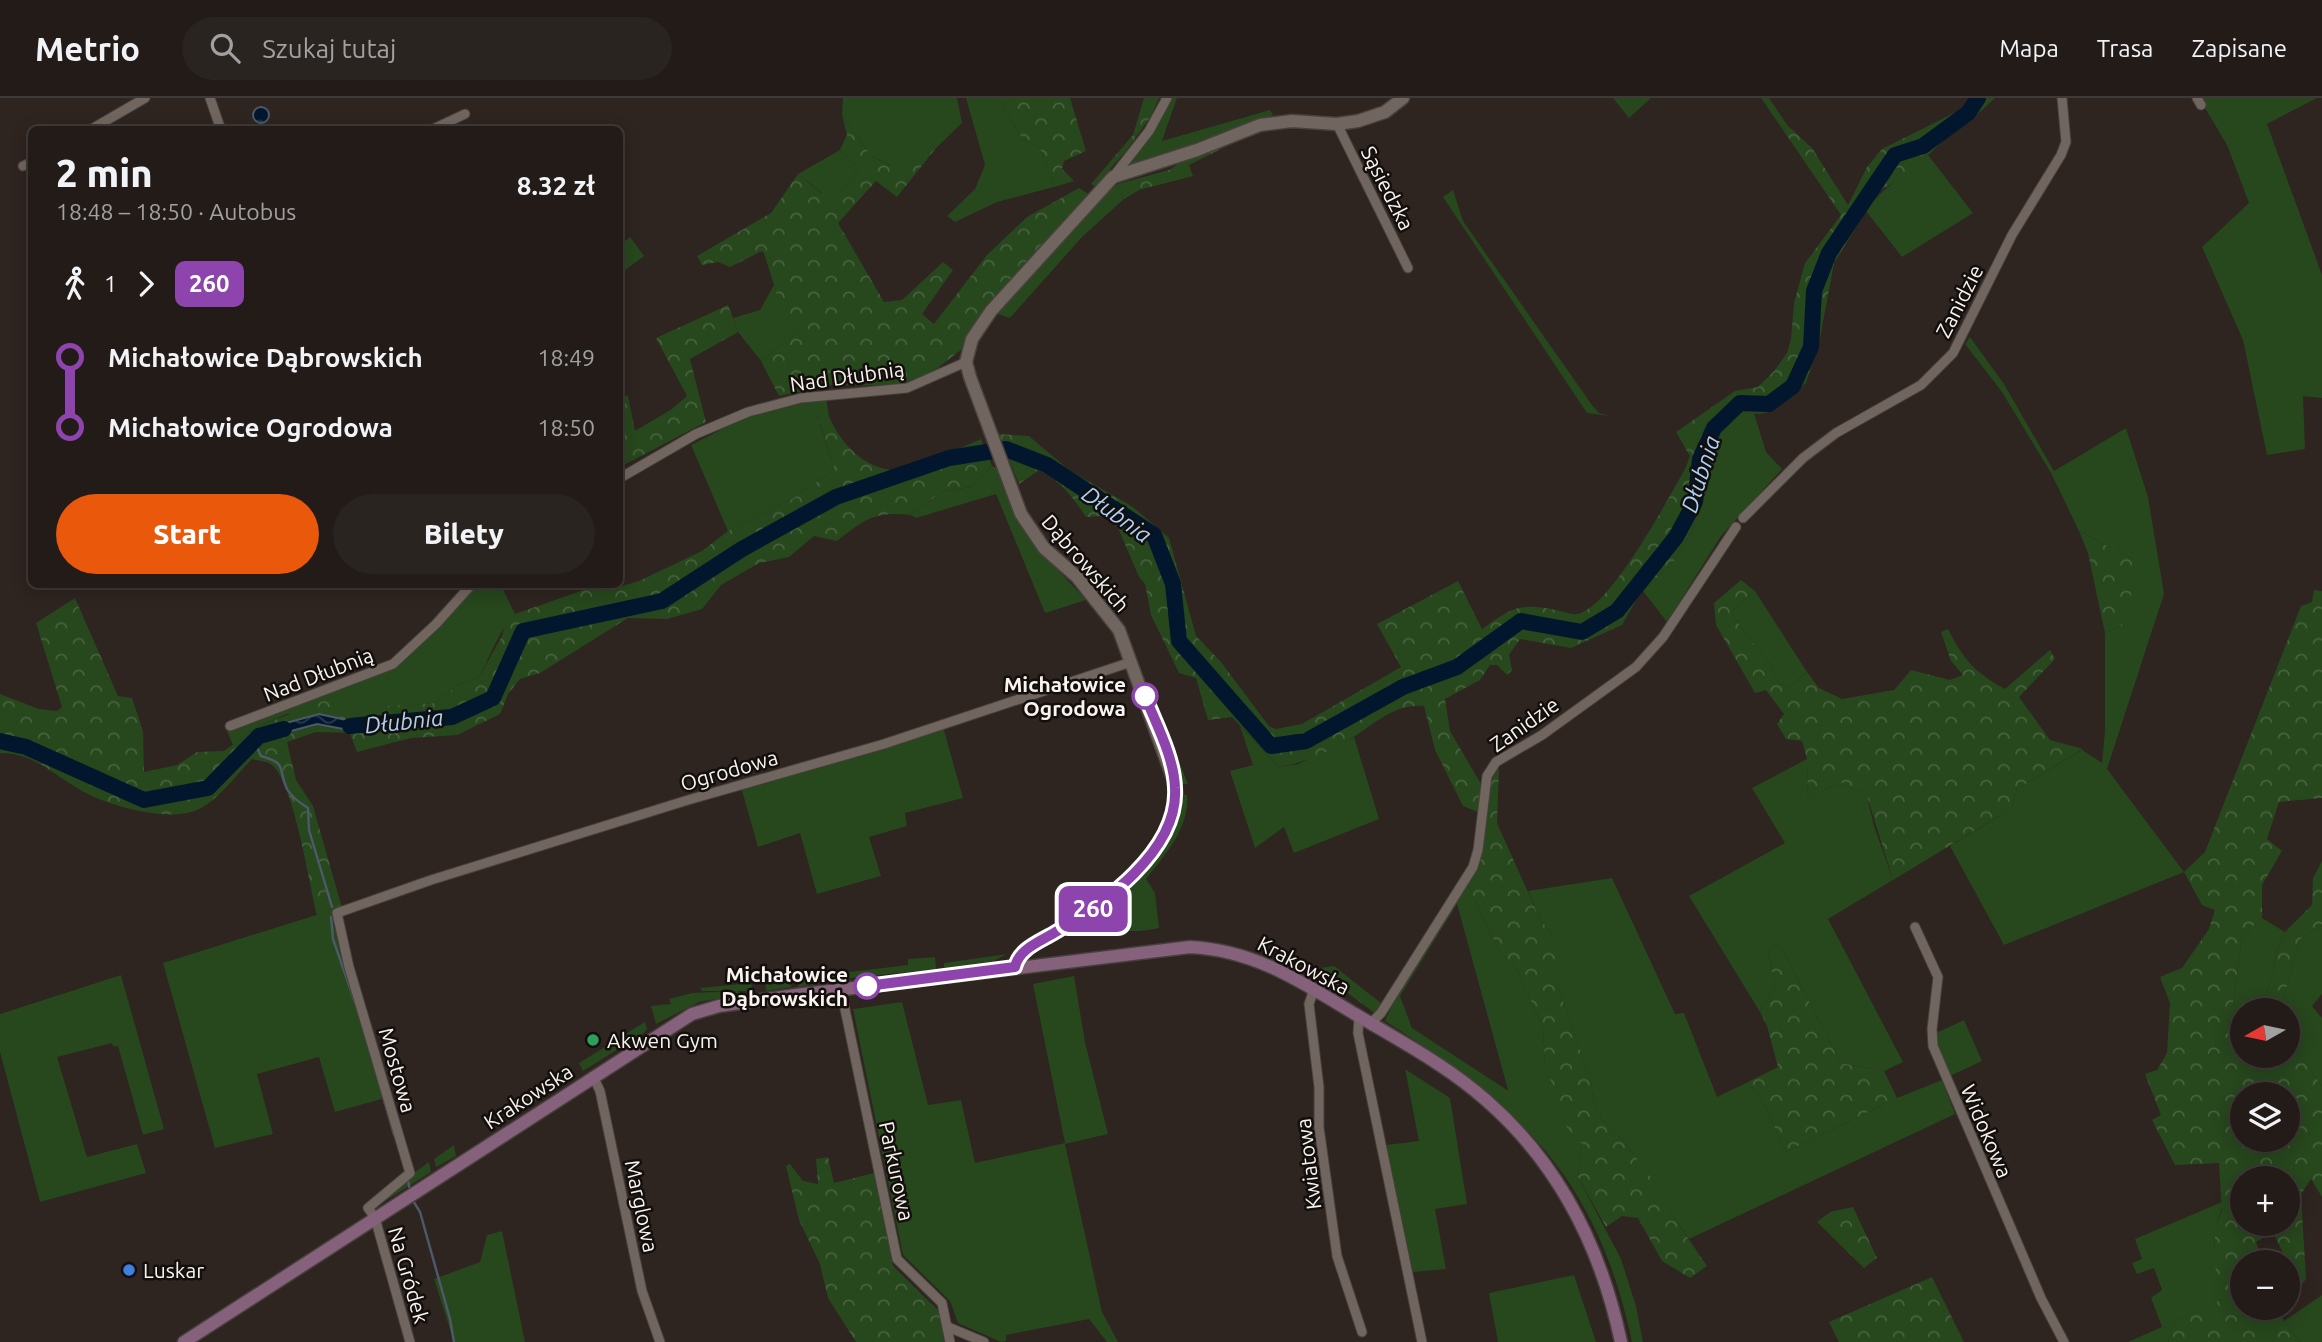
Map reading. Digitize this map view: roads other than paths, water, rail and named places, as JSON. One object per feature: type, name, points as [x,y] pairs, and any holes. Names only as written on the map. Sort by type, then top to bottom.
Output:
[{"type":"main road","name":"Krakowska","points":[[184,1342],[679,1021],[706,1009],[841,989],[1167,948],[1203,947],[1226,950],[1262,961],[1314,989],[1446,1070],[1487,1100],[1545,1162],[1590,1239],[1612,1304],[1621,1342]]},
{"type":"street","points":[[97,126],[145,98]]},
{"type":"street","points":[[210,98],[220,126]]},
{"type":"street","points":[[967,362],[972,339],[991,311],[1113,177],[1149,131],[1167,98]]},
{"type":"street","name":"Zanidzie","points":[[1742,518],[1803,458],[1836,433],[1921,385],[1952,353],[2012,235],[2061,155],[2066,142],[2062,98]]},
{"type":"street","points":[[1113,177],[1138,172],[1271,122],[1337,124],[1371,118],[1399,102]]},
{"type":"street","points":[[440,126],[465,114]]},
{"type":"street","name":"Sąsiedzka","points":[[1337,124],[1408,268]]},
{"type":"street","name":"Dąbrowskich","points":[[967,362],[989,436],[1033,535],[1077,577],[1119,630],[1175,784],[1176,802],[1170,823],[1157,847],[1109,896],[1021,953],[1015,967]]},
{"type":"street","name":"Nad Dłubnią","points":[[623,476],[696,433],[748,412],[801,398],[907,388],[967,362]]},
{"type":"street","name":"Zanidzie","points":[[1365,1020],[1381,1013],[1473,867],[1478,850],[1488,776],[1496,762],[1542,735],[1636,667],[1663,637],[1736,527]]},
{"type":"street","name":"Nad Dłubnią","points":[[230,726],[393,664],[436,624],[468,588]]},
{"type":"street","name":"Ogrodowa","points":[[337,913],[431,880],[688,800],[884,744],[1131,662]]},
{"type":"street","name":"Mostowa","points":[[337,913],[349,967],[410,1173],[368,1208],[374,1218]]},
{"type":"street","name":"Widokowa","points":[[1915,927],[1938,977],[1933,1046],[1954,1102],[2064,1342]]},
{"type":"street","name":"Parkurowa","points":[[841,989],[897,1259],[942,1303],[950,1342]]},
{"type":"street","name":"Kwiatowa","points":[[1314,989],[1309,1003],[1319,1087],[1320,1127],[1336,1243],[1363,1332]]},
{"type":"street","points":[[1365,1020],[1358,1033],[1422,1342]]},
{"type":"street","name":"Marglowa","points":[[593,1076],[600,1091],[642,1291],[660,1342]]},
{"type":"street","name":"Na Gródek","points":[[374,1218],[410,1342]]},
{"type":"street","points":[[948,1327],[984,1342]]},
{"type":"water","points":[[258,107],[264,107],[269,115],[267,121],[258,123],[253,118],[253,112]]},
{"type":"water","points":[[319,714],[351,721],[368,719],[374,728],[354,731],[317,724],[265,738],[264,729]]},
{"type":"waterway","name":"Dłubnia","points":[[350,726],[452,717],[493,698],[523,631],[662,601],[742,549],[836,497],[949,458],[1006,449],[1047,465],[1154,535],[1173,584],[1179,641],[1271,746],[1306,741],[1403,687],[1457,667],[1521,621],[1582,632],[1617,611],[1676,537],[1695,502],[1700,459],[1714,428],[1740,403],[1769,404],[1793,386],[1811,347],[1814,291],[1829,253],[1895,155],[1923,146],[1968,113],[1978,98]]},
{"type":"waterway","name":"Dłubnia","points":[[0,741],[26,747],[144,800],[208,788],[259,736],[284,729]]},
{"type":"waterway","points":[[254,741],[261,756],[279,765],[289,792],[308,808],[309,830],[332,907]]},
{"type":"waterway","points":[[331,917],[333,939],[358,1011]]},
{"type":"waterway","points":[[369,1048],[394,1135]]},
{"type":"waterway","points":[[408,1181],[410,1190]]},
{"type":"waterway","points":[[412,1199],[420,1212],[454,1342]]},
{"type":"place","name":"Michałowice Ogrodowa","points":[[1145,696]]},
{"type":"place","name":"Michałowice Dąbrowskich","points":[[867,986]]},
{"type":"place","name":"Akwen Gym","points":[[593,1040]]},
{"type":"place","name":"Luskar","points":[[129,1270]]}]
